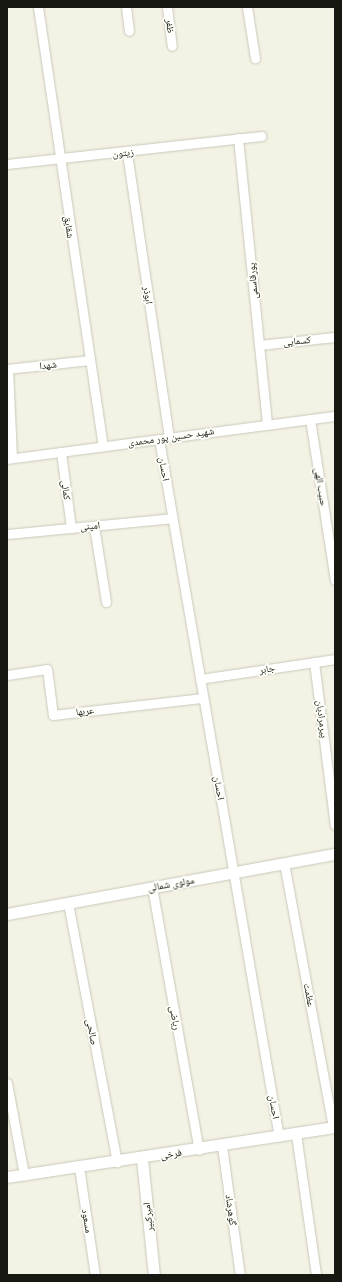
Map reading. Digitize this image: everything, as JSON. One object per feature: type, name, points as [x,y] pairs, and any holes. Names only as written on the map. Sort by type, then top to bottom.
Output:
[{"type":"street","name":"شقایق","points":[[38,7],[58,159],[103,446]]},
{"type":"street","points":[[126,7],[129,31]]},
{"type":"street","name":"ظفر","points":[[167,7],[172,46]]},
{"type":"street","points":[[247,7],[255,58]]},
{"type":"street","name":"زیتون","points":[[7,164],[127,153],[261,136]]},
{"type":"street","name":"پورقاسمی","points":[[238,138],[242,152],[266,425]]},
{"type":"street","name":"ابوذر","points":[[127,153],[170,437]]},
{"type":"street","name":"کسمایی","points":[[259,345],[335,337]]},
{"type":"street","name":"شهدا","points":[[7,369],[90,360]]},
{"type":"street","points":[[7,369],[10,459]]},
{"type":"street","name":"شهید حسین پور محمدی","points":[[10,459],[335,416]]},
{"type":"street","name":"حبیب الهی","points":[[310,419],[335,580]]},
{"type":"street","name":"احسان","points":[[159,439],[279,1137]]},
{"type":"street","name":"کمالی","points":[[61,452],[71,528]]},
{"type":"street","name":"امینی","points":[[7,534],[172,518]]},
{"type":"street","points":[[94,526],[106,602]]},
{"type":"street","name":"جابر","points":[[200,679],[335,659]]},
{"type":"street","name":"پیرمرادیان","points":[[314,662],[335,825]]},
{"type":"street","name":"عربها","points":[[7,675],[47,669],[53,715],[203,698]]},
{"type":"street","name":"مولوی شمالی","points":[[7,914],[335,854]]},
{"type":"street","name":"عظمت","points":[[284,863],[334,1127]]},
{"type":"street","name":"ریاضی","points":[[152,887],[199,1150]]},
{"type":"street","name":"صالحی","points":[[68,903],[117,1162]]},
{"type":"street","points":[[7,1082],[24,1175]]},
{"type":"street","name":"فرخی","points":[[7,1177],[142,1159],[334,1127]]},
{"type":"street","points":[[296,1134],[316,1275]]},
{"type":"street","name":"گوهرشاد","points":[[222,1146],[240,1275]]},
{"type":"street","name":"امیرکبیر","points":[[142,1159],[154,1275]]},
{"type":"street","name":"مسعود","points":[[79,1167],[95,1275]]}]
